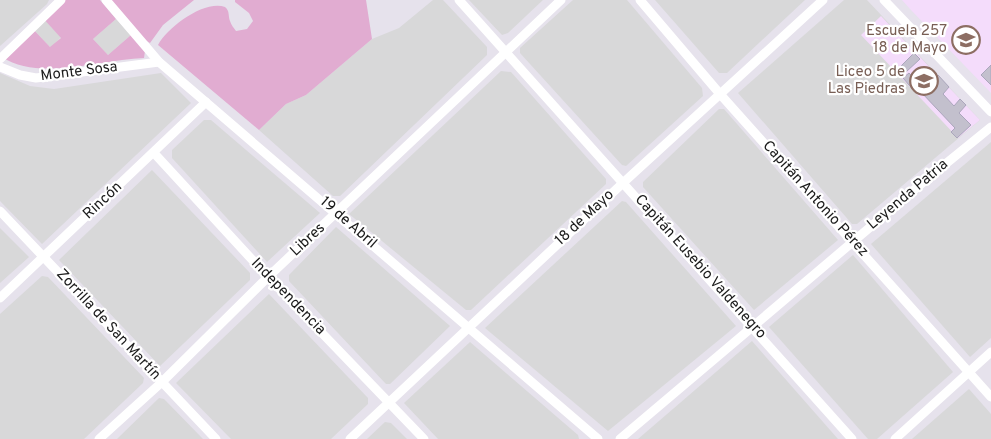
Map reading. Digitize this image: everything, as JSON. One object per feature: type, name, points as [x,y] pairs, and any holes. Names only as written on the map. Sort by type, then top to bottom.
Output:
[{"type":"street","points":[[0,59],[61,0]]},
{"type":"street","name":"19 de Abril","points":[[106,0],[159,62],[598,439]]},
{"type":"street","name":"Capitán Eusebio Valdenegro","points":[[459,0],[624,182],[852,439]]},
{"type":"street","name":"Libres","points":[[99,439],[162,382],[268,277],[337,214],[561,0]]},
{"type":"street","name":"Capitán Antonio Pérez","points":[[640,0],[720,94],[991,397]]},
{"type":"street","name":"18 de Mayo","points":[[350,439],[624,182],[822,0]]},
{"type":"street","points":[[884,0],[991,112]]},
{"type":"street","name":"Monte Sosa","points":[[0,67],[20,75],[36,78],[159,62]]},
{"type":"street","name":"Rincón","points":[[0,298],[206,102]]},
{"type":"street","name":"Leyenda Patria","points":[[620,439],[752,326],[991,127]]},
{"type":"street","name":"Independencia","points":[[154,153],[268,277],[424,439]]},
{"type":"street","name":"Zorrilla de San Martín","points":[[0,211],[216,439]]},
{"type":"street","points":[[895,439],[991,352]]},
{"type":"shaded area","points":[[0,0],[49,0],[47,4],[0,46]]},
{"type":"shaded area","points":[[60,0],[100,0],[116,19],[93,39],[108,55],[131,35],[145,51],[144,58],[52,69],[34,68],[17,64],[2,57],[31,27],[50,47],[61,38],[42,17]]},
{"type":"shaded area","points":[[110,0],[194,0],[163,25],[150,43],[141,38]]},
{"type":"shaded area","points":[[235,0],[366,0],[372,39],[306,95],[286,104],[259,130],[158,45],[178,23],[207,7],[225,7],[231,24],[236,31],[247,29],[253,21],[249,13]]},
{"type":"shaded area","points":[[433,0],[443,0],[487,47],[487,55],[340,196],[333,196],[259,130],[286,104],[306,95],[372,39],[399,28]]},
{"type":"shaded area","points":[[469,0],[543,0],[508,33],[502,35]]},
{"type":"shaded area","points":[[573,0],[627,0],[702,88],[703,96],[626,166],[622,165],[520,53],[520,48]]},
{"type":"shaded area","points":[[655,0],[805,0],[727,73],[719,73]]},
{"type":"shaded area","points":[[844,0],[867,0],[980,120],[857,224],[852,224],[738,93]]},
{"type":"shaded area","name":"Escuela 257 18 de Mayo","points":[[902,0],[991,0],[991,93],[910,9]]},
{"type":"shaded area","name":"Liceo 5 de Las Piedras","points":[[881,16],[980,120],[958,138],[861,35]]},
{"type":"shaded area","points":[[42,17],[61,37],[51,48],[31,27]]},
{"type":"shaded area","points":[[116,19],[131,35],[108,55],[93,39]]},
{"type":"shaded area","points":[[501,71],[511,72],[606,179],[606,184],[471,310],[466,310],[349,214]]},
{"type":"shaded area","points":[[0,73],[30,86],[54,89],[161,73],[191,103],[42,244],[0,201]]},
{"type":"shaded area","points":[[719,109],[724,109],[838,240],[754,310],[643,187],[643,182]]},
{"type":"shaded area","points":[[204,120],[211,120],[320,213],[267,262],[172,158],[172,150]]},
{"type":"shaded area","points":[[991,142],[991,338],[970,357],[871,244]]},
{"type":"shaded area","points":[[152,170],[250,273],[250,280],[160,366],[59,260]]},
{"type":"shaded area","points":[[622,201],[626,202],[736,326],[608,431],[485,328]]},
{"type":"shaded area","points":[[336,227],[450,326],[390,384],[386,384],[289,281],[289,275]]},
{"type":"shaded area","points":[[0,228],[29,257],[0,283]]},
{"type":"shaded area","points":[[853,255],[953,372],[877,439],[868,439],[769,327]]},
{"type":"shaded area","points":[[42,276],[48,277],[144,378],[143,383],[84,439],[0,439],[0,314]]},
{"type":"shaded area","points":[[269,294],[368,398],[368,404],[331,439],[231,439],[176,383]]},
{"type":"shaded area","points":[[752,341],[838,439],[638,439]]},
{"type":"shaded area","points":[[470,342],[578,435],[579,439],[438,439],[404,403]]},
{"type":"shaded area","points":[[969,389],[991,414],[991,439],[912,439]]},
{"type":"shaded area","points":[[159,398],[164,399],[203,439],[117,439]]},
{"type":"shaded area","points":[[385,422],[391,423],[407,439],[367,439]]},
{"type":"building","points":[[914,53],[920,59],[906,72],[901,66]]},
{"type":"building","points":[[991,65],[991,85],[981,75]]},
{"type":"building","points":[[909,73],[921,86],[915,92],[903,78]]},
{"type":"building","points":[[938,75],[949,87],[943,94],[954,106],[960,99],[966,105],[959,113],[971,125],[957,138],[951,132],[955,128],[921,92]]},
{"type":"place","name":"Escuela 257 18 de Mayo","points":[[966,40]]},
{"type":"place","name":"Liceo 5 de Las Piedras","points":[[924,81]]}]
